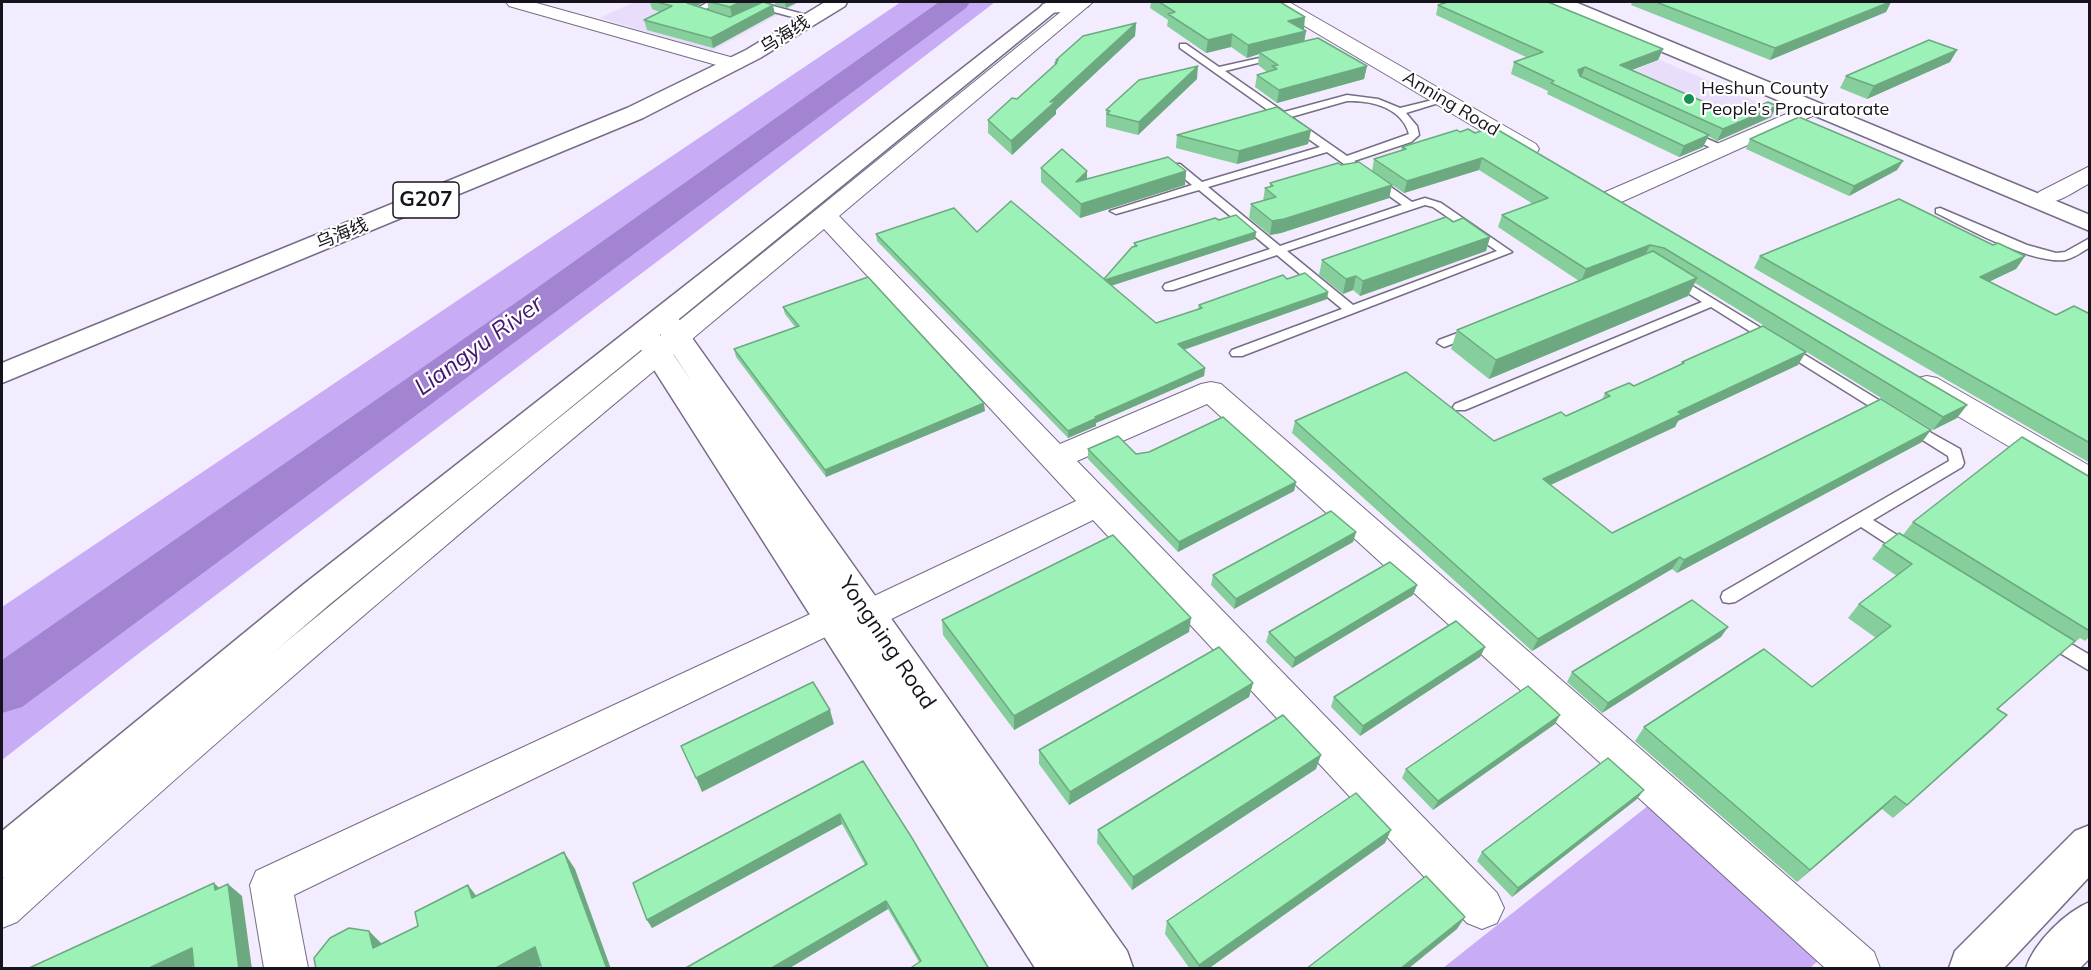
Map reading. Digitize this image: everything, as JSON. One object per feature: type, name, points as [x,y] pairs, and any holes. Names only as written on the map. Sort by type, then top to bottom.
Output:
[{"type":"main road","name":"乌海线","points":[[2,375],[592,132],[734,64],[838,2]]},
{"type":"main road","points":[[2,858],[317,594],[660,335],[1054,5],[1082,2]]},
{"type":"main road","points":[[1560,2],[2090,224]]},
{"type":"main road","points":[[1575,2],[2090,215]]},
{"type":"main road","name":"Yongning Road","points":[[660,335],[849,616],[1110,969]]},
{"type":"main road","name":"Yongning Road","points":[[849,616],[1062,969]]},
{"type":"main road","points":[[1972,969],[2090,845]]},
{"type":"main road","points":[[2049,969],[2090,924]]},
{"type":"street","points":[[515,2],[734,64]]},
{"type":"street","points":[[2,907],[105,815],[660,335],[824,215],[1082,2]]},
{"type":"street","name":"Anning Road","points":[[1277,2],[1546,160]]},
{"type":"street","points":[[1612,198],[1814,108]]},
{"type":"street","points":[[2047,197],[2090,173]]},
{"type":"street","points":[[824,215],[1482,908]]},
{"type":"street","points":[[1906,372],[2090,480]]},
{"type":"street","points":[[1055,458],[1211,391],[1858,969]]},
{"type":"street","points":[[286,969],[271,885],[849,616],[1098,504]]},
{"type":"lane","points":[[714,2],[695,12],[714,17]]},
{"type":"lane","points":[[752,11],[766,4],[811,19]]},
{"type":"lane","points":[[1183,46],[1411,206]]},
{"type":"lane","points":[[1218,70],[1293,51]]},
{"type":"lane","points":[[1283,116],[1352,98],[1370,99],[1407,118],[1412,125],[1414,135],[1407,140],[1345,160]]},
{"type":"lane","points":[[1397,112],[1442,99]]},
{"type":"lane","points":[[1678,129],[1722,149]]},
{"type":"lane","points":[[1116,211],[1329,148]]},
{"type":"lane","points":[[1176,166],[1351,310]]},
{"type":"lane","points":[[1169,286],[1425,201],[1437,205],[1506,252],[1237,353]]},
{"type":"lane","points":[[1940,212],[2027,250],[2050,256],[2065,257],[2090,241]]},
{"type":"lane","points":[[1663,272],[1955,453],[1957,463],[1729,597]]},
{"type":"lane","points":[[1460,407],[1712,302]]},
{"type":"lane","points":[[1444,343],[1486,326]]},
{"type":"lane","points":[[1862,520],[1921,558]]},
{"type":"lane","points":[[2030,627],[2090,664]]},
{"type":"shaded area","points":[[634,2],[801,2],[712,51],[600,18]]},
{"type":"shaded area","points":[[901,2],[995,2],[2,760],[2,607]]},
{"type":"shaded area","name":"Heshun County People's Procuratorate","points":[[1660,60],[1783,113],[1720,141],[1597,85]]},
{"type":"shaded area","points":[[1649,805],[1820,959],[1810,968],[1443,968]]},
{"type":"building","points":[[657,2],[687,2],[730,17],[763,2],[773,5],[711,38],[644,20],[672,6]]},
{"type":"building","points":[[710,2],[740,2],[730,7]]},
{"type":"building","points":[[1159,2],[1280,2],[1305,17],[1288,21],[1306,31],[1248,45],[1232,34],[1208,40],[1168,14],[1175,12]]},
{"type":"building","points":[[1448,2],[1548,2],[1663,49],[1620,65],[1736,116],[1768,102],[1777,106],[1723,129],[1585,67],[1578,70],[1580,76],[1709,135],[1684,146],[1551,83],[1554,81],[1514,62],[1543,52],[1438,5]]},
{"type":"building","points":[[1656,2],[1890,2],[1775,48]]},
{"type":"building","points":[[1136,23],[1050,102],[1056,101],[1011,141],[988,120],[1012,98],[1017,99],[1083,36]]},
{"type":"building","points":[[1318,38],[1367,66],[1279,90],[1257,75],[1277,69],[1272,66],[1278,65],[1259,52]]},
{"type":"building","points":[[1929,40],[1957,50],[1874,86],[1846,76]]},
{"type":"building","points":[[1198,66],[1139,122],[1107,114],[1110,111],[1106,110],[1139,80]]},
{"type":"building","points":[[1277,107],[1311,130],[1239,151],[1177,135]]},
{"type":"building","points":[[1799,117],[1903,161],[1854,186],[1750,139]]},
{"type":"building","points":[[1493,127],[1967,405],[1943,417],[1664,248],[1650,245],[1586,269],[1502,215],[1548,198],[1482,158],[1407,181],[1374,159],[1406,149],[1402,147],[1457,130],[1460,132],[1468,129],[1475,133]]},
{"type":"building","points":[[1062,149],[1087,171],[1076,182],[1168,157],[1186,171],[1081,204],[1041,168]]},
{"type":"building","points":[[1359,162],[1392,185],[1272,221],[1251,204],[1276,197],[1265,188],[1273,186],[1270,183],[1338,163],[1341,165]]},
{"type":"building","points":[[1899,199],[1993,245],[1998,243],[2025,256],[1980,277],[2056,315],[2074,306],[2090,314],[2090,443],[1760,256]]},
{"type":"building","points":[[1011,201],[1104,279],[1132,247],[1137,246],[1134,243],[1215,218],[1219,220],[1236,215],[1256,232],[1105,280],[1156,323],[1202,308],[1199,305],[1283,275],[1287,279],[1305,273],[1328,292],[1178,344],[1205,368],[1068,431],[876,234],[954,208],[977,232]]},
{"type":"building","points":[[1446,217],[1453,222],[1463,218],[1490,237],[1363,281],[1356,276],[1346,279],[1322,260]]},
{"type":"building","points":[[1653,251],[1697,278],[1496,360],[1457,330]]},
{"type":"building","points":[[868,277],[984,403],[825,470],[734,349],[799,326],[783,307]]},
{"type":"building","points":[[1763,326],[1806,352],[1678,412],[1682,414],[1543,479],[1612,533],[1881,399],[1931,430],[1684,560],[1680,557],[1538,639],[1295,421],[1406,372],[1494,441],[1561,412],[1566,416],[1610,396],[1605,393],[1629,383],[1634,386]]},
{"type":"building","points":[[1223,417],[1296,482],[1179,542],[1088,449],[1118,436],[1136,454],[1149,452]]},
{"type":"building","points":[[2022,437],[2090,477],[2090,629],[2088,630],[1913,522]]},
{"type":"building","points":[[1331,511],[1356,532],[1236,599],[1213,575]]},
{"type":"building","points":[[1899,533],[2075,641],[1997,709],[2007,715],[1907,805],[1895,796],[1810,870],[1644,727],[1764,649],[1812,687],[1891,626],[1859,604],[1912,564],[1883,545]]},
{"type":"building","points":[[1113,535],[1191,618],[1014,716],[942,620]]},
{"type":"building","points":[[1390,562],[1417,585],[1295,658],[1269,632]]},
{"type":"building","points":[[1692,600],[1728,627],[1608,703],[1572,672]]},
{"type":"building","points":[[1456,621],[1485,647],[1363,726],[1334,697]]},
{"type":"building","points":[[1219,647],[1253,683],[1070,792],[1039,750]]},
{"type":"building","points":[[813,682],[830,710],[696,778],[681,746]]},
{"type":"building","points":[[1528,686],[1560,715],[1438,801],[1406,769]]},
{"type":"building","points":[[1283,715],[1321,755],[1133,877],[1098,830]]},
{"type":"building","points":[[1608,758],[1644,790],[1518,888],[1482,852]]},
{"type":"building","points":[[863,761],[912,838],[989,969],[909,969],[921,961],[886,901],[770,969],[684,969],[867,864],[840,814],[647,920],[633,883]]},
{"type":"building","points":[[1356,793],[1391,830],[1199,965],[1167,921]]},
{"type":"building","points":[[564,852],[607,969],[542,969],[535,947],[494,969],[316,969],[314,958],[330,938],[349,928],[369,931],[373,948],[418,926],[415,912],[468,885],[472,898]]},
{"type":"building","points":[[1426,876],[1465,917],[1400,969],[1306,969]]},
{"type":"building","points":[[214,883],[215,890],[228,884],[239,969],[194,969],[192,948],[147,969],[27,969]]},
{"type":"waterway","name":"Liangyu River","points":[[2,690],[548,299],[956,2]]},
{"type":"place","name":"Heshun County People's Procuratorate","points":[[1689,99]]}]
